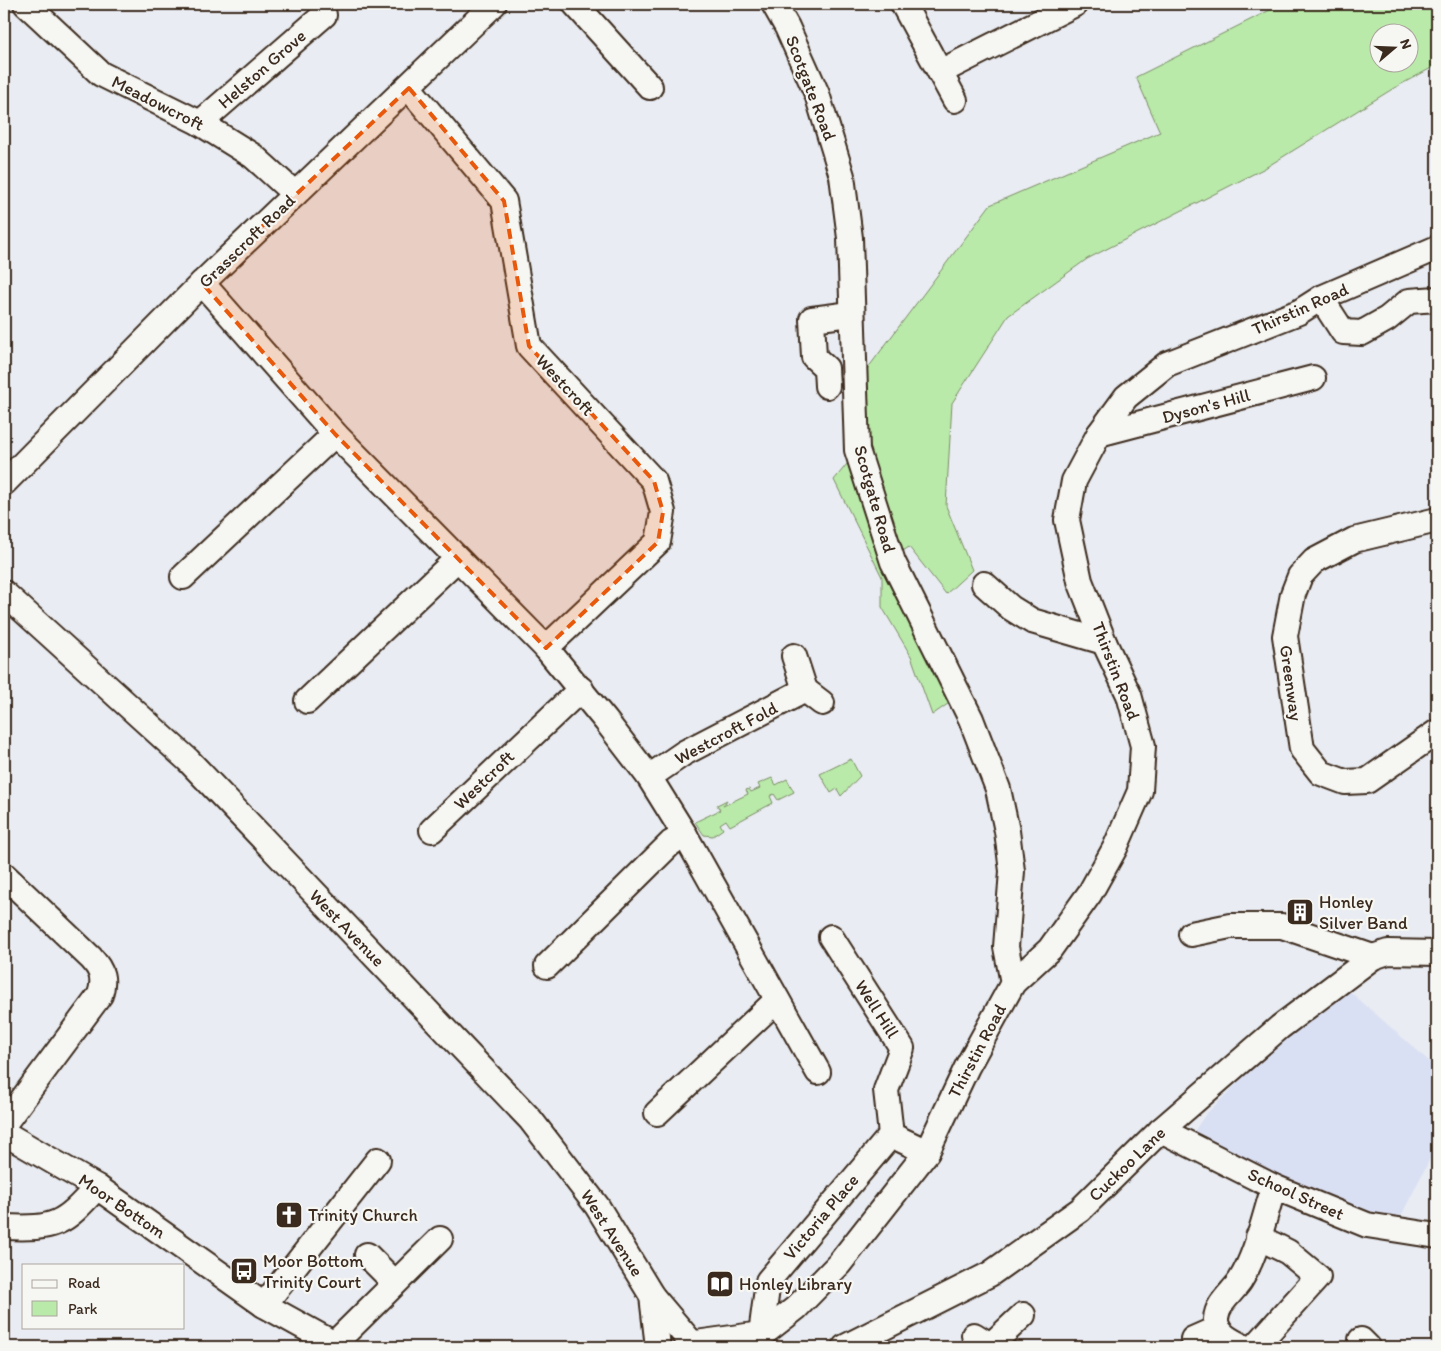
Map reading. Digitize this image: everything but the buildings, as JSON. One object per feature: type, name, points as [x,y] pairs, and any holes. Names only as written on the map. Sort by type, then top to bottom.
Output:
[{"type":"street","name":"Meadowcroft","points":[[26,4],[101,74],[200,123],[253,156],[295,194]]},
{"type":"street","name":"Grasscroft Road","points":[[4,482],[202,283],[409,88],[494,4]]},
{"type":"street","points":[[576,4],[650,87]]},
{"type":"street","name":"Scotgate Road","points":[[774,4],[787,26],[817,94],[842,176],[850,238],[857,450],[893,562],[971,719],[998,789],[1007,831],[1012,871],[1006,947],[1013,984]]},
{"type":"street","points":[[903,4],[955,100]]},
{"type":"street","points":[[940,72],[1075,4]]},
{"type":"street","name":"Helston Grove","points":[[200,123],[324,16]]},
{"type":"street","name":"Westcroft","points":[[409,88],[504,201],[529,346],[654,481],[663,512],[658,542],[546,648]]},
{"type":"street","name":"Thirstin Road","points":[[664,1347],[677,1341],[696,1344],[754,1341],[796,1308],[839,1264],[927,1152],[967,1067],[1013,984],[1050,949],[1090,893],[1115,848],[1140,791],[1143,746],[1129,695],[1104,642],[1080,580],[1067,520],[1074,480],[1099,434],[1126,397],[1167,364],[1299,312],[1321,298],[1437,248]]},
{"type":"street","points":[[202,283],[336,434],[546,648],[581,689],[649,777],[685,835],[818,1072]]},
{"type":"street","points":[[1321,298],[1342,332],[1362,333],[1387,319],[1409,301],[1437,298]]},
{"type":"street","points":[[827,386],[826,368],[814,357],[812,319],[852,314]]},
{"type":"street","name":"Dyson's Hill","points":[[1099,434],[1313,378]]},
{"type":"street","points":[[183,578],[336,434]]},
{"type":"street","name":"Greenway","points":[[1437,520],[1354,540],[1314,561],[1300,576],[1293,594],[1284,636],[1302,749],[1320,773],[1345,782],[1368,781],[1437,732]]},
{"type":"street","points":[[307,701],[457,559]]},
{"type":"street","points":[[984,584],[1011,608],[1032,621],[1104,642]]},
{"type":"street","name":"West Avenue","points":[[4,594],[188,760],[530,1120],[597,1206],[652,1296],[696,1344]]},
{"type":"street","name":"Westcroft Fold","points":[[649,777],[684,753],[813,697],[794,656]]},
{"type":"street","name":"Westcroft","points":[[432,830],[581,689]]},
{"type":"street","points":[[547,966],[672,843],[685,835]]},
{"type":"street","points":[[4,875],[91,958],[100,969],[104,984],[100,995],[4,1124]]},
{"type":"street","points":[[1191,934],[1230,926],[1282,926],[1380,954],[1437,953]]},
{"type":"street","name":"Well Hill","points":[[831,937],[902,1048],[886,1090],[891,1135]]},
{"type":"street","name":"Cuckoo Lane","points":[[845,1347],[990,1274],[1080,1210],[1161,1130],[1280,1027],[1380,954]]},
{"type":"street","points":[[657,1113],[778,1000]]},
{"type":"street","name":"School Street","points":[[1161,1130],[1274,1187],[1367,1225],[1437,1236]]},
{"type":"street","name":"Moor Bottom","points":[[4,1133],[97,1187],[264,1305],[337,1346]]},
{"type":"street","points":[[891,1135],[927,1152]]},
{"type":"street","name":"Victoria Place","points":[[754,1341],[768,1281],[891,1135]]},
{"type":"street","points":[[264,1305],[378,1160]]},
{"type":"street","points":[[4,1227],[40,1227],[60,1222],[77,1209],[97,1187]]},
{"type":"street","points":[[1244,1347],[1232,1342],[1218,1328],[1216,1320],[1218,1310],[1240,1281],[1258,1237],[1274,1187]]},
{"type":"street","points":[[1255,1347],[1318,1277],[1288,1252],[1258,1237]]},
{"type":"street","points":[[337,1346],[440,1239]]},
{"type":"street","points":[[367,1255],[396,1284]]},
{"type":"street","name":"West Avenue","points":[[652,1296],[658,1347]]},
{"type":"street","points":[[986,1342],[1023,1316]]},
{"type":"street","points":[[1193,1339],[1218,1328]]},
{"type":"highlighted area","points":[[409,88],[504,201],[529,346],[654,481],[663,512],[658,542],[546,648],[335,434],[202,283]]},
{"type":"shaded area","points":[[1346,988],[1437,1068],[1437,1145],[1401,1216],[1351,1209],[1330,1202],[1193,1133],[1205,1115],[1313,1009]]},
{"type":"green space","points":[[1282,4],[1437,4],[1437,65],[1394,88],[1265,168],[1087,259],[1008,316],[952,403],[946,506],[972,570],[946,594],[909,547],[888,561],[955,699],[932,715],[911,656],[882,607],[882,577],[834,480],[864,443],[862,376],[990,205],[1160,132],[1136,77]]},
{"type":"green space","points":[[851,759],[860,776],[841,796],[837,789],[831,793],[820,774]]},
{"type":"green space","points":[[772,778],[776,785],[787,779],[794,792],[778,800],[774,794],[770,796],[773,803],[730,826],[726,820],[720,824],[723,829],[713,836],[704,835],[695,822],[720,810],[717,805],[727,800],[723,806],[748,794],[746,790],[749,789],[751,792],[760,788],[758,784]]},
{"type":"place","name":"Honley Silver Band","points":[[1300,912]]},
{"type":"place","name":"Trinity Church","points":[[289,1215]]},
{"type":"place","name":"Moor Bottom Trinity Court","points":[[244,1271]]},
{"type":"place","name":"Honley Library","points":[[720,1284]]}]
